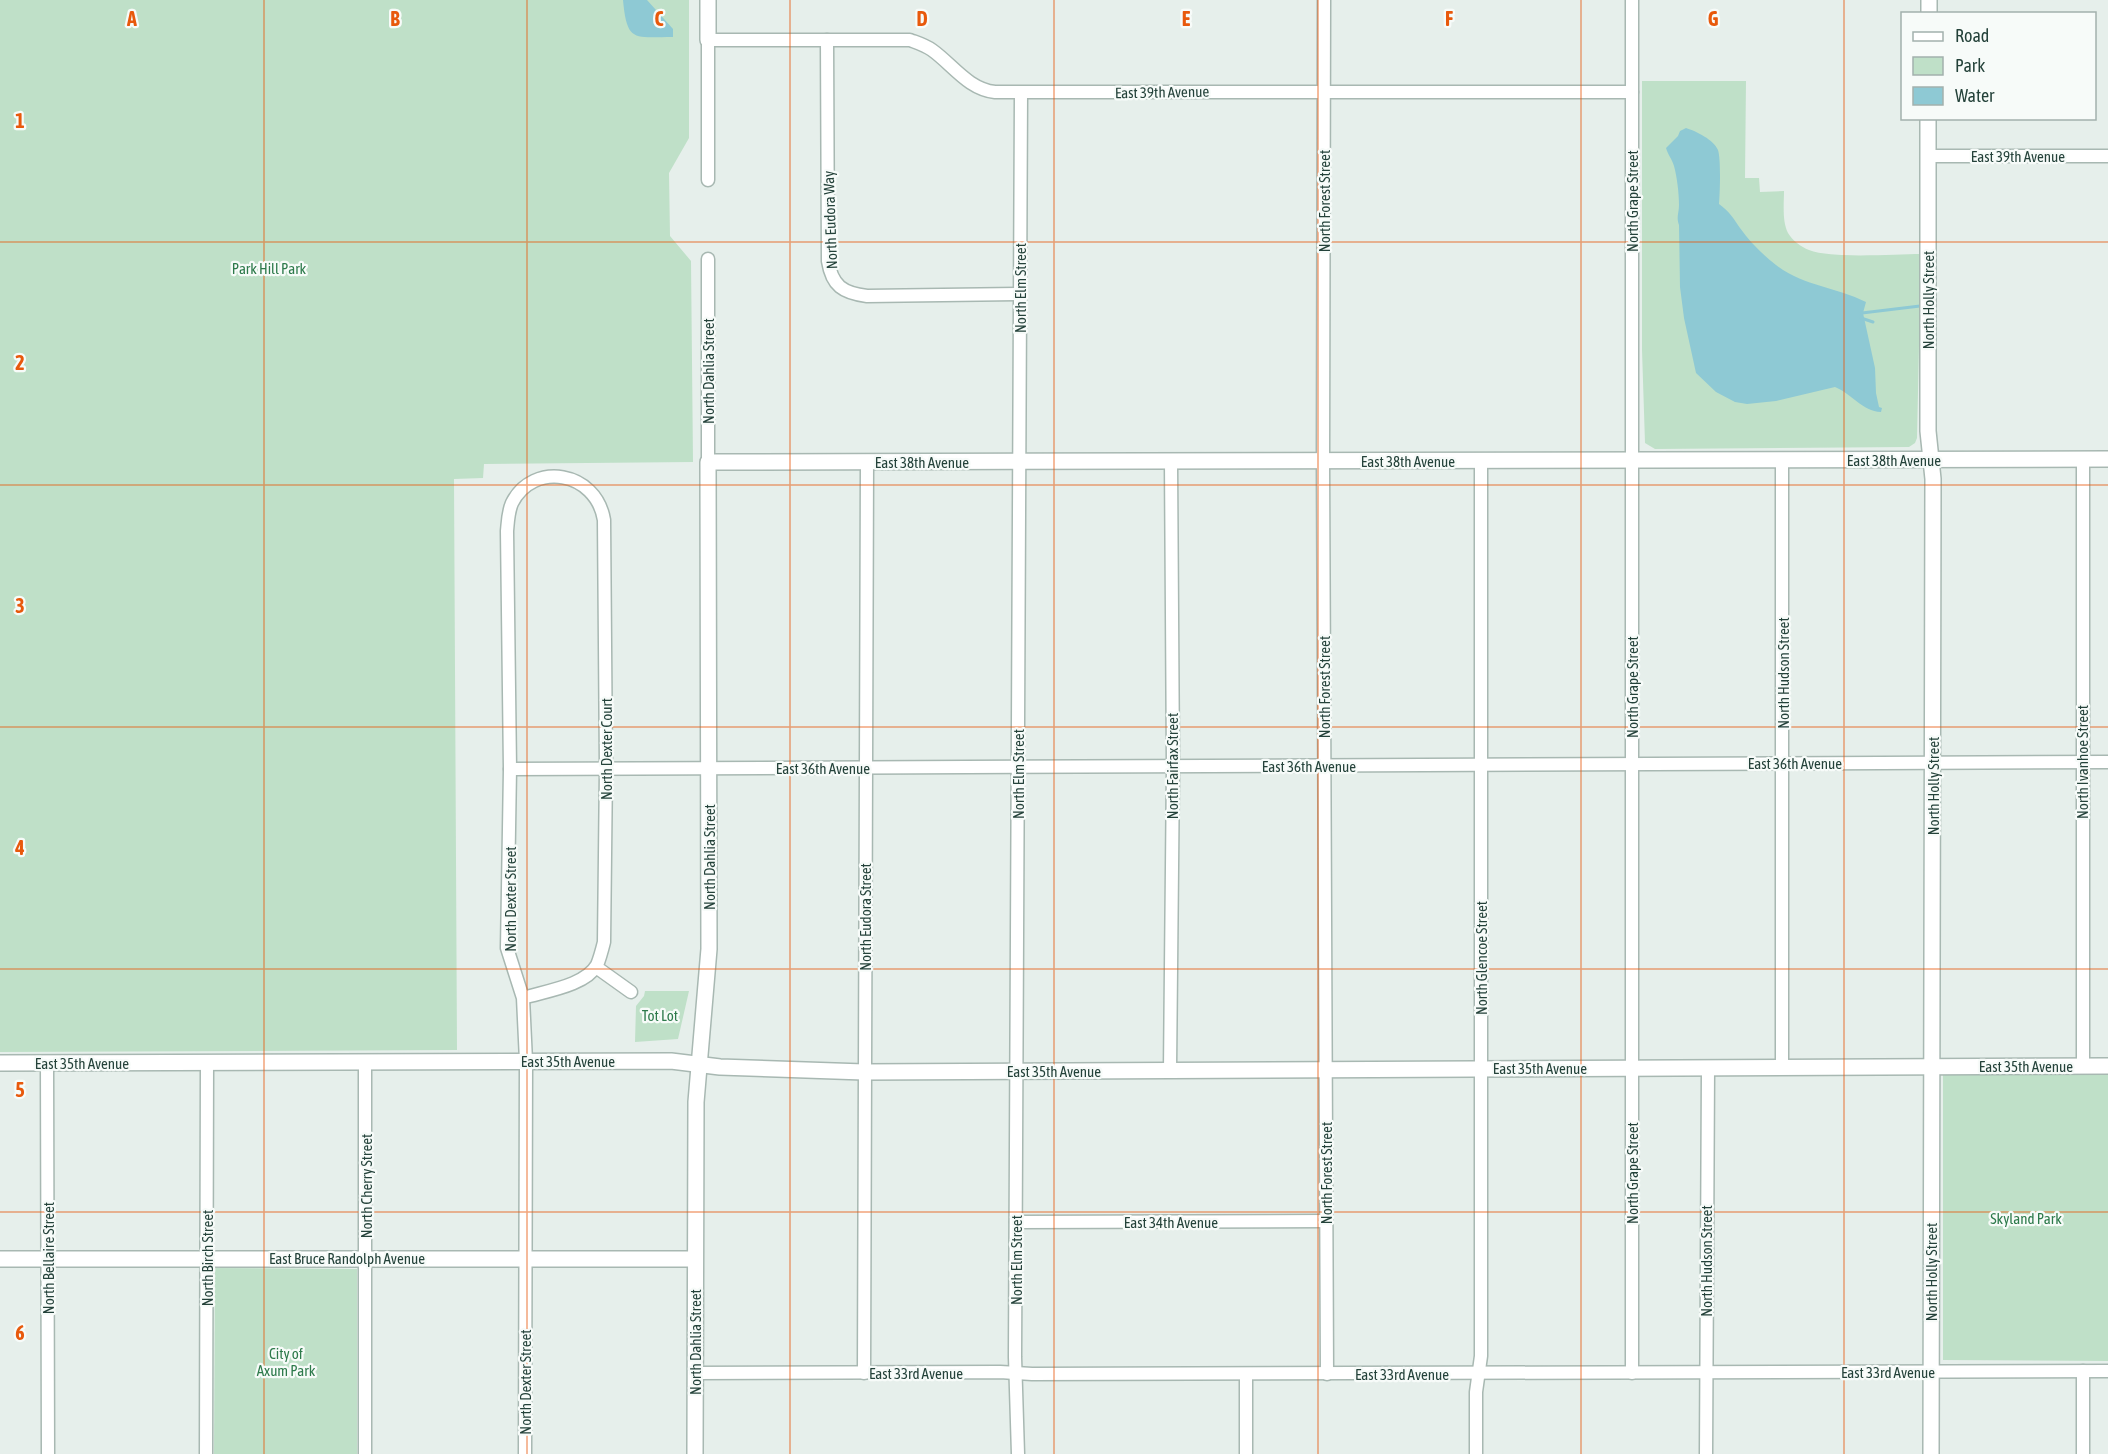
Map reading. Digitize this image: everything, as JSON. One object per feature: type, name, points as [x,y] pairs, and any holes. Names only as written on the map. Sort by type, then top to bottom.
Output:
[{"type":"street","points":[[708,0],[708,180]]},
{"type":"street","name":"North Forest Street","points":[[1324,0],[1323,462],[1327,1374]]},
{"type":"street","name":"North Grape Street","points":[[1632,0],[1632,1373]]},
{"type":"street","name":"East 39th Avenue","points":[[708,40],[910,40],[932,50],[977,87],[995,92],[1632,92]]},
{"type":"street","name":"North Eudora Way","points":[[827,40],[828,261],[834,281],[847,291],[867,296],[1020,294]]},
{"type":"street","name":"North Elm Street","points":[[1018,1454],[1016,1071],[1021,93]]},
{"type":"street","name":"North Holly Street","points":[[1929,120],[1928,431],[1933,479],[1931,1454]]},
{"type":"street","name":"East 39th Avenue","points":[[1928,156],[2108,156]]},
{"type":"street","name":"North Dahlia Street","points":[[695,1454],[696,1102],[709,963],[708,259]]},
{"type":"street","name":"North Ivanhoe Street","points":[[2083,459],[2083,1066]]},
{"type":"street","name":"East 38th Avenue","points":[[708,462],[2108,459]]},
{"type":"street","name":"North Hudson Street","points":[[1782,460],[1782,1067]]},
{"type":"street","name":"North Fairfax Street","points":[[1170,1070],[1173,766],[1171,461]]},
{"type":"street","name":"North Glencoe Street","points":[[1476,1454],[1476,1392],[1481,1356],[1482,461]]},
{"type":"street","name":"North Eudora Street","points":[[864,1373],[867,462]]},
{"type":"street","name":"North Dexter Court","points":[[555,477],[569,478],[585,486],[598,500],[602,510],[604,529],[606,768],[604,942],[596,967]]},
{"type":"street","name":"North Dexter Street","points":[[525,1454],[526,1061],[523,998],[507,948],[510,769],[507,531],[508,513],[513,501],[525,487],[543,478],[555,477]]},
{"type":"street","name":"East 36th Avenue","points":[[510,769],[2108,762]]},
{"type":"street","points":[[523,998],[578,982],[596,967],[631,992]]},
{"type":"street","name":"East 35th Avenue","points":[[0,1063],[671,1061],[735,1068],[864,1072],[2108,1066]]},
{"type":"street","name":"North Cherry Street","points":[[365,1062],[365,1454]]},
{"type":"street","name":"North Bellaire Street","points":[[47,1063],[48,1454]]},
{"type":"street","name":"North Birch Street","points":[[206,1454],[207,1063]]},
{"type":"street","name":"North Hudson Street","points":[[1706,1454],[1708,1068]]},
{"type":"street","name":"East 34th Avenue","points":[[1016,1222],[1326,1221]]},
{"type":"street","name":"East Bruce Randolph Avenue","points":[[0,1259],[695,1258]]},
{"type":"street","points":[[2083,1371],[2083,1454]]},
{"type":"street","name":"East 33rd Avenue","points":[[695,1373],[1246,1375],[2108,1371]]},
{"type":"street","points":[[1246,1375],[1246,1454]]},
{"type":"green space","name":"Park Hill Park","points":[[0,0],[689,0],[689,138],[669,173],[670,236],[691,261],[693,462],[484,464],[483,478],[454,479],[457,1050],[0,1052]]},
{"type":"green space","points":[[1642,81],[1746,81],[1745,178],[1759,178],[1760,192],[1784,191],[1786,228],[1792,238],[1803,247],[1819,253],[1832,254],[1921,254],[1917,438],[1915,443],[1909,447],[1655,449],[1645,443],[1642,350]]},
{"type":"green space","name":"Tot Lot","points":[[645,991],[689,991],[678,1039],[635,1042],[636,1006]]},
{"type":"green space","name":"Skyland Park","points":[[2108,1073],[2108,1361],[1943,1360],[1943,1075]]},
{"type":"green space","name":"City of Axum Park","points":[[215,1268],[357,1269],[357,1454],[214,1454]]},
{"type":"water","points":[[623,0],[647,0],[673,29],[673,37],[635,35],[627,24]]},
{"type":"water","points":[[1686,128],[1704,136],[1716,146],[1720,161],[1719,204],[1762,253],[1797,278],[1866,302],[1863,313],[1875,368],[1876,393],[1879,407],[1882,408],[1881,412],[1868,409],[1835,387],[1776,401],[1747,404],[1735,402],[1716,392],[1696,373],[1680,287],[1678,185],[1674,166],[1666,148],[1680,131]]},
{"type":"waterway","points":[[1862,313],[1920,306]]},
{"type":"waterway","points":[[1861,318],[1873,322]]}]
